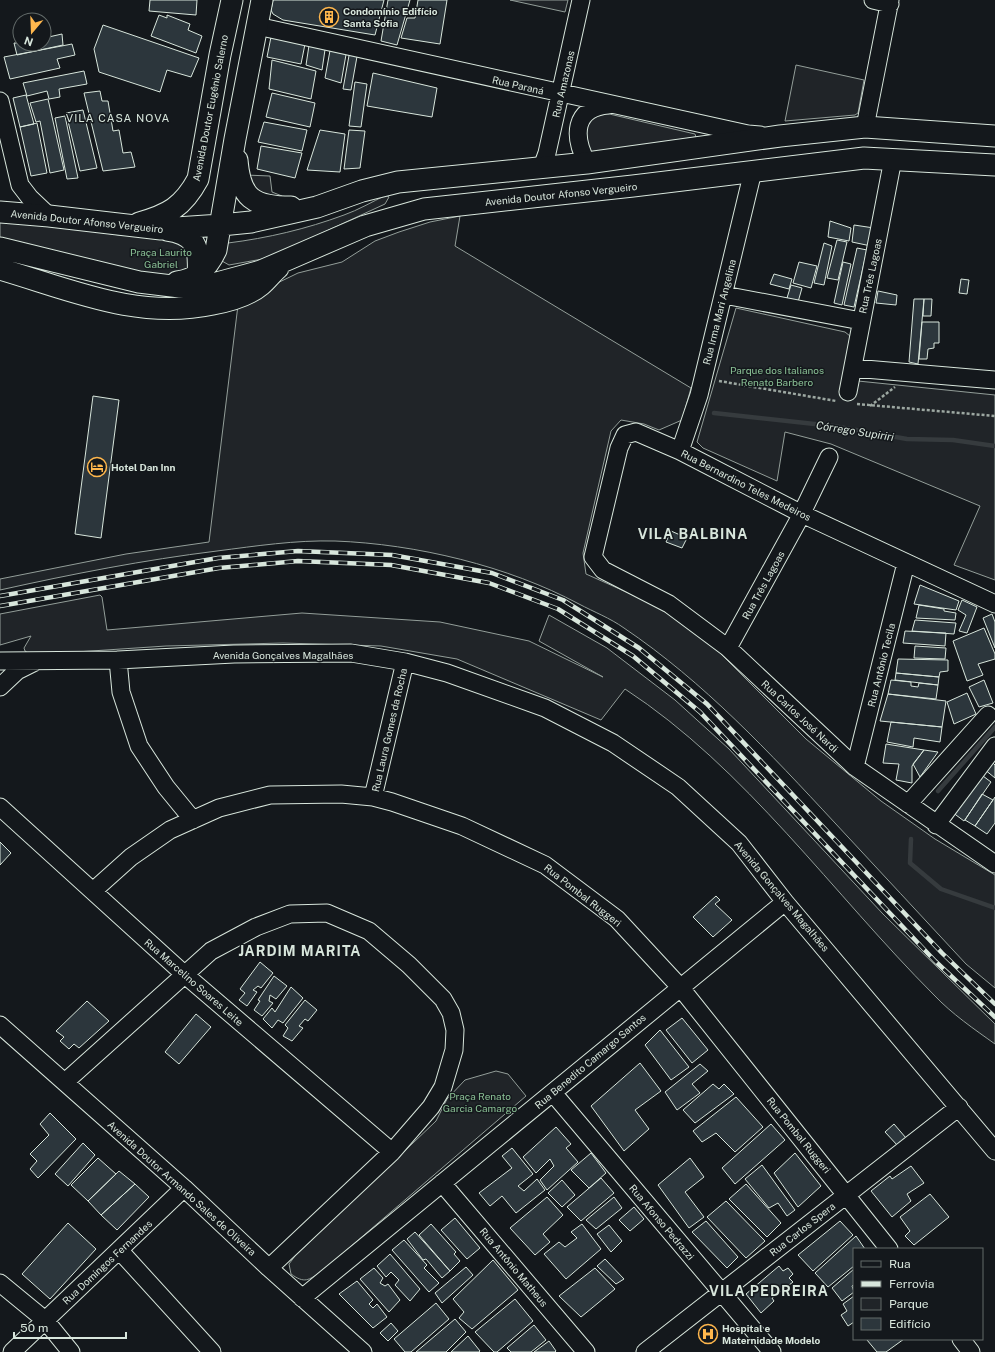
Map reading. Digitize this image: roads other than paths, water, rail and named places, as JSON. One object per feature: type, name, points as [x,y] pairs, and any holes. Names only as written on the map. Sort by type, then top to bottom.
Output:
[{"type":"main road","name":"Avenida Doutor Eugênio Salerno","points":[[130,226],[169,213],[192,192],[198,179],[220,55],[232,0]]},
{"type":"main road","points":[[221,225],[235,139],[262,0]]},
{"type":"main road","points":[[365,226],[391,211],[422,199],[518,188],[530,181],[542,167],[587,163],[780,136],[865,127],[995,136]]},
{"type":"main road","points":[[235,139],[238,179],[244,192],[253,199],[265,205],[280,207],[317,207]]},
{"type":"main road","name":"Avenida Doutor Afonso Vergueiro","points":[[0,248],[139,282],[180,287],[211,284],[261,271],[286,262],[365,226],[424,209],[633,186],[864,158],[995,165]]},
{"type":"main road","points":[[587,163],[600,176],[609,181],[633,186]]},
{"type":"main road","name":"Avenida Doutor Afonso Vergueiro","points":[[0,212],[161,229],[221,225],[251,222],[317,207],[398,182],[542,167]]},
{"type":"main road","name":"Avenida Doutor Afonso Vergueiro","points":[[139,282],[182,281],[198,275],[212,260],[216,250],[221,225]]},
{"type":"main road","points":[[161,229],[177,232],[189,237],[196,248],[199,258],[198,275]]},
{"type":"main road","points":[[0,269],[121,305],[165,309],[199,307],[238,298],[261,285],[270,274],[286,262]]},
{"type":"street","name":"Rua Amazonas","points":[[542,167],[581,0]]},
{"type":"street","points":[[865,127],[890,2],[873,0]]},
{"type":"street","name":"Rua Paraná","points":[[257,26],[610,105],[748,134],[780,136]]},
{"type":"street","points":[[0,101],[20,185],[30,198],[49,216]]},
{"type":"street","points":[[587,163],[578,142],[578,128],[589,109],[597,106],[610,105]]},
{"type":"street","name":"Rua Três Lagoas","points":[[848,392],[893,160]]},
{"type":"street","name":"Rua Irma Mari Angelina","points":[[680,451],[699,395],[753,171]]},
{"type":"street","points":[[724,295],[861,321]]},
{"type":"street","points":[[853,368],[995,380]]},
{"type":"street","name":"Rua Bernardino Teles Medeiros","points":[[603,570],[593,557],[619,448],[625,434],[636,432],[680,451],[802,514],[995,604]]},
{"type":"street","name":"Rua Três Lagoas","points":[[728,648],[802,514],[829,457]]},
{"type":"street","name":"Rua Antônio Tecila","points":[[855,766],[906,563]]},
{"type":"street","name":"Rua Carlos José Nardi","points":[[603,570],[669,604],[728,648],[855,766],[936,825],[995,864]]},
{"type":"street","name":"Avenida Gonçalves Magalhães","points":[[0,661],[118,660],[234,654],[351,654],[405,662],[447,673],[544,708],[613,743],[678,787],[740,843],[785,902],[995,1150]]},
{"type":"street","points":[[0,687],[17,671],[39,660]]},
{"type":"street","points":[[118,660],[121,692],[139,746],[166,787],[192,820]]},
{"type":"street","name":"Rua Laura Gomes da Rocha","points":[[373,797],[405,662]]},
{"type":"street","points":[[908,804],[988,716]]},
{"type":"street","points":[[936,825],[995,746]]},
{"type":"street","name":"Rua Pombal Ruggeri","points":[[93,891],[131,857],[170,830],[219,808],[270,795],[342,794],[373,797],[462,826],[544,865],[617,919],[680,987],[888,1248]]},
{"type":"street","name":"Rua Marcelino Soares Leite","points":[[0,807],[184,974],[392,1152]]},
{"type":"street","name":"Rua Benedito Camargo Santos","points":[[302,1298],[785,902]]},
{"type":"street","points":[[65,1082],[210,951],[256,927],[290,914],[327,913],[369,931],[409,965],[443,999],[451,1013],[455,1030],[454,1050],[443,1086],[431,1107],[392,1152],[269,1268]]},
{"type":"street","name":"Avenida Doutor Armando Sales de Oliveira","points":[[0,1025],[184,1188],[269,1268],[363,1352]]},
{"type":"street","name":"Rua Afonso Pedrazzi","points":[[553,1092],[772,1352]]},
{"type":"street","name":"Rua Carlos Spera","points":[[646,1352],[959,1106]]},
{"type":"street","name":"Rua Antônio Matheus","points":[[442,1183],[586,1352]]},
{"type":"street","name":"Rua Domingos Fernandes","points":[[12,1352],[120,1251],[184,1188]]},
{"type":"street","points":[[120,1251],[212,1352]]},
{"type":"street","points":[[0,1283],[45,1320],[71,1352]]},
{"type":"street","points":[[962,1340],[971,1352]]},
{"type":"waterway","name":"Córrego Supiriri","points":[[714,413],[833,426],[907,439],[953,440],[995,446]]},
{"type":"waterway","name":"Córrego Supiriri","points":[[938,791],[995,727]]},
{"type":"waterway","name":"Córrego Supiriri","points":[[911,839],[910,863],[941,889],[995,908]]},
{"type":"railway","points":[[0,596],[218,558],[298,551],[392,555],[492,573],[563,600],[639,648],[707,704],[942,953],[995,1004]]},
{"type":"railway","points":[[0,606],[219,568],[298,561],[391,565],[489,583],[558,609],[633,656],[700,712],[935,961],[995,1017]]},
{"type":"place","name":"Condomínio Edifício Santa Sofia","points":[[329,17]]},
{"type":"place","name":"Hotel Dan Inn","points":[[97,467]]},
{"type":"place","name":"Hospital e Maternidade Modelo","points":[[708,1334]]},
{"type":"district","name":"VILA CASA NOVA","points":[[118,118]]},
{"type":"district","name":"VILA BALBINA","points":[[693,534]]},
{"type":"district","name":"JARDIM MARITA","points":[[300,951]]},
{"type":"district","name":"VILA PEDREIRA","points":[[769,1291]]},
{"type":"park label","name":"Praça Laurito Gabriel","points":[[161,258]]},
{"type":"park label","name":"Parque dos Italianos Renato Barbero","points":[[777,376]]},
{"type":"park label","name":"Praça Renato Garcia Camargo","points":[[480,1102]]}]
